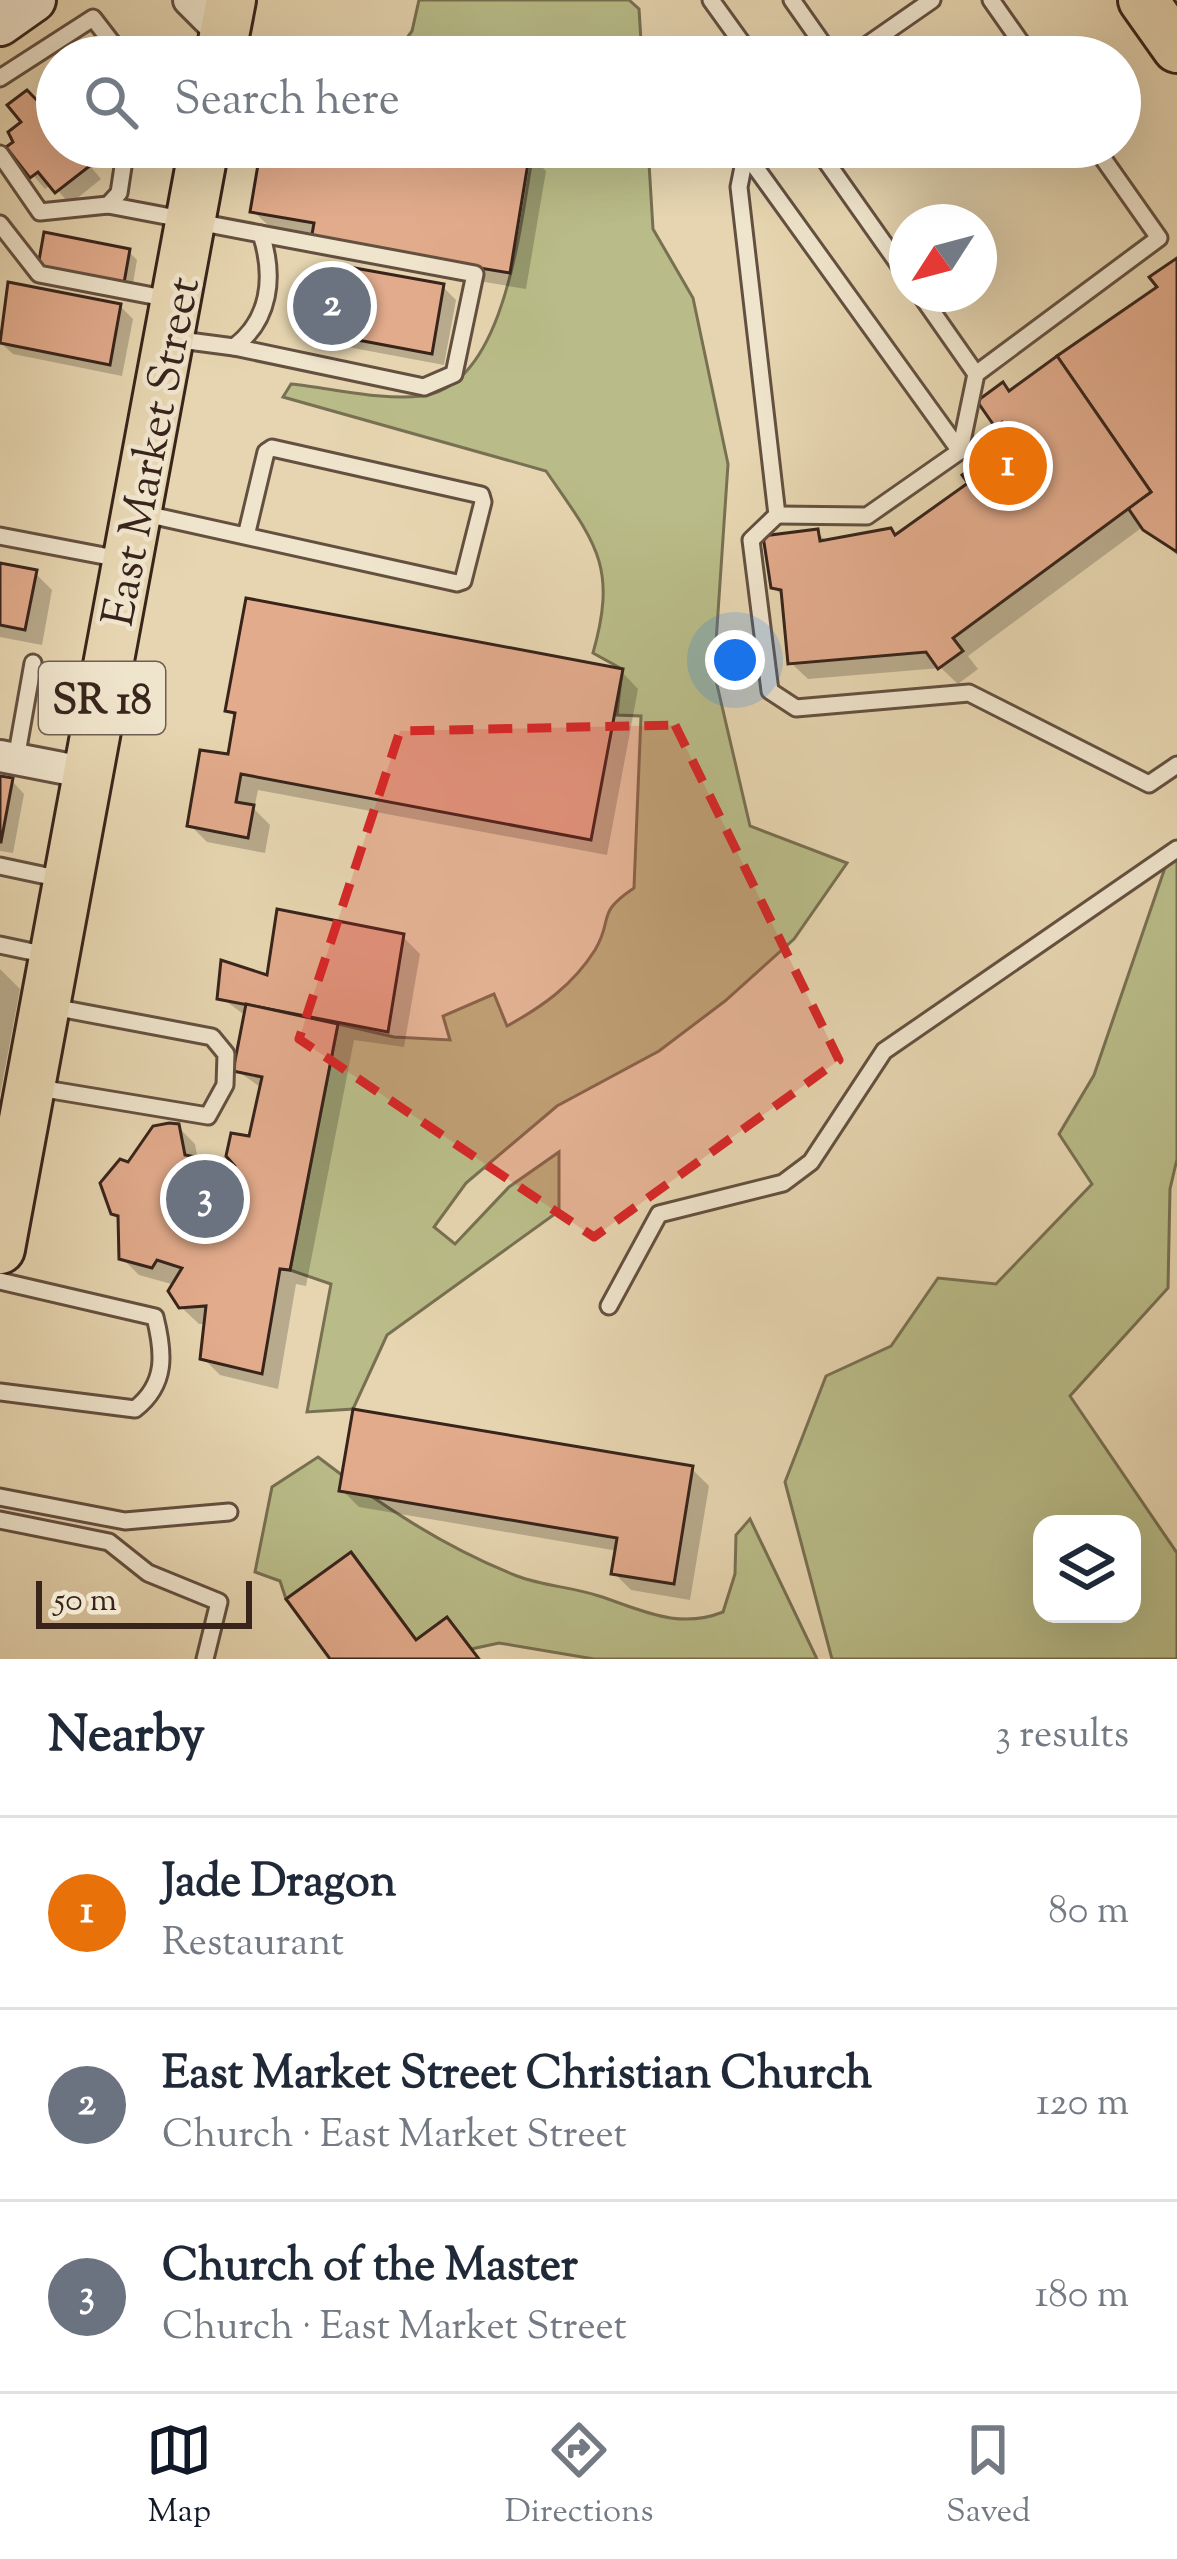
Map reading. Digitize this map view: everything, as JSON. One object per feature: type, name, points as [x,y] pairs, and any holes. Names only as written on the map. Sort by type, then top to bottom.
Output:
[{"type":"main road","points":[[0,24],[34,0]]},
{"type":"main road","points":[[1143,0],[1177,48]]},
{"type":"main road","name":"East Market Street","points":[[0,1249],[8,1162],[30,1086],[56,957],[200,168]]},
{"type":"street","points":[[189,0],[225,31]]},
{"type":"street","points":[[8,758],[88,773]]},
{"type":"lane","points":[[711,0],[737,36]]},
{"type":"lane","points":[[792,0],[817,36]]},
{"type":"lane","points":[[880,36],[932,0]]},
{"type":"lane","points":[[991,0],[1016,36]]},
{"type":"lane","points":[[65,36],[93,18],[107,36]]},
{"type":"lane","points":[[0,78],[36,55]]},
{"type":"lane","points":[[0,154],[40,212],[107,205],[475,274],[454,374],[424,387],[234,347],[174,320],[39,274],[0,224]]},
{"type":"lane","points":[[107,205],[119,193],[123,168]]},
{"type":"lane","points":[[743,168],[740,187],[777,515]]},
{"type":"lane","points":[[759,168],[960,451]]},
{"type":"lane","points":[[831,168],[889,250]]},
{"type":"lane","points":[[1110,168],[1159,238],[976,374],[960,451],[867,516],[777,515],[751,540],[770,691],[796,708],[969,693],[1149,784],[1177,765]]},
{"type":"lane","points":[[234,347],[255,332],[268,295],[268,256],[261,235]]},
{"type":"lane","points":[[933,312],[976,374]]},
{"type":"lane","points":[[138,512],[457,583],[463,580],[484,502],[481,495],[272,448],[266,452],[246,536]]},
{"type":"lane","points":[[0,536],[128,561]]},
{"type":"lane","points":[[8,758],[33,663]]},
{"type":"lane","points":[[610,1306],[659,1214],[784,1183],[811,1162],[884,1052],[1177,849]]},
{"type":"lane","points":[[0,866],[69,880]]},
{"type":"lane","points":[[0,945],[56,957]]},
{"type":"lane","points":[[30,1086],[208,1115],[225,1085],[226,1054],[212,1036],[46,1005]]},
{"type":"lane","points":[[0,1281],[154,1318],[164,1356],[152,1396],[135,1409],[0,1392]]},
{"type":"lane","points":[[0,1496],[125,1521],[229,1512]]},
{"type":"lane","points":[[0,1520],[110,1542],[148,1573],[219,1602],[205,1659]]},
{"type":"highlighted area","points":[[675,725],[839,1060],[594,1237],[299,1039],[400,731]]},
{"type":"green space","points":[[419,0],[629,0],[639,9],[641,36],[408,36]]},
{"type":"green space","points":[[530,168],[649,168],[653,229],[693,298],[728,464],[714,672],[750,826],[847,863],[794,939],[725,1001],[659,1051],[557,1106],[466,1183],[434,1227],[455,1244],[509,1187],[559,1152],[559,1211],[387,1335],[353,1409],[307,1412],[331,1284],[290,1270],[338,1024],[394,1037],[450,1040],[443,1016],[494,994],[507,1026],[544,1003],[577,974],[601,939],[610,911],[634,888],[641,716],[617,715],[622,669],[593,653],[603,597],[597,556],[578,517],[546,471],[283,397],[291,384],[407,397],[451,385],[474,362],[492,330],[516,253]]},
{"type":"green space","points":[[1177,849],[1177,1159],[1170,1189],[1168,1288],[1070,1396],[1177,1553],[1177,1659],[832,1659],[785,1482],[826,1376],[891,1346],[938,1278],[996,1284],[1092,1184],[1059,1134],[1094,1075],[1170,853]]},
{"type":"green space","points":[[318,1457],[413,1524],[490,1565],[675,1619],[723,1612],[735,1574],[736,1535],[750,1519],[817,1659],[594,1659],[499,1643],[471,1649],[447,1617],[416,1640],[351,1552],[286,1599],[280,1581],[255,1572],[272,1487]]},
{"type":"building","points":[[27,90],[36,99],[36,168],[87,168],[55,193],[38,172],[30,178],[6,147],[13,142],[8,132],[21,122],[7,105]]},
{"type":"building","points":[[257,168],[527,168],[510,273],[311,240],[314,223],[250,212]]},
{"type":"building","points":[[44,232],[130,249],[124,283],[38,266]]},
{"type":"building","points":[[1177,258],[1177,552],[1143,530],[1128,508],[1151,492],[1057,356],[1157,287],[1149,277]]},
{"type":"building","points":[[338,265],[444,284],[432,354],[326,334]]},
{"type":"building","points":[[8,282],[121,304],[110,365],[0,343]]},
{"type":"building","points":[[1057,356],[1151,492],[953,638],[963,651],[938,669],[926,652],[788,664],[781,590],[771,588],[763,536],[818,529],[820,541],[891,528],[895,535],[968,483],[962,475],[1014,438],[1002,422],[995,427],[977,401],[1003,382],[1009,391]]},
{"type":"building","points":[[0,563],[37,570],[25,630],[0,625]]},
{"type":"building","points":[[246,598],[623,669],[591,840],[241,774],[236,802],[254,805],[248,838],[187,826],[200,750],[228,754],[235,713],[225,711]]},
{"type":"building","points":[[0,776],[13,778],[1,842],[0,842]]},
{"type":"building","points":[[277,909],[404,934],[388,1032],[217,999],[221,960],[267,975]]},
{"type":"building","points":[[246,1004],[338,1024],[290,1270],[280,1269],[262,1374],[200,1359],[206,1306],[179,1308],[168,1291],[182,1268],[157,1260],[152,1268],[119,1259],[118,1216],[111,1214],[100,1183],[120,1159],[128,1162],[153,1126],[169,1123],[179,1124],[185,1155],[233,1164],[226,1156],[231,1133],[249,1136],[262,1077],[233,1071]]},
{"type":"building","points":[[353,1409],[693,1466],[674,1584],[611,1574],[617,1538],[339,1491]]},
{"type":"building","points":[[351,1552],[416,1640],[447,1617],[479,1659],[330,1659],[286,1599]]},
{"type":"place","name":"East Market Street Christian Church","points":[[332,306]]},
{"type":"place","name":"Jade Dragon","points":[[1008,466]]},
{"type":"place","name":"Church of the Master","points":[[205,1199]]}]
